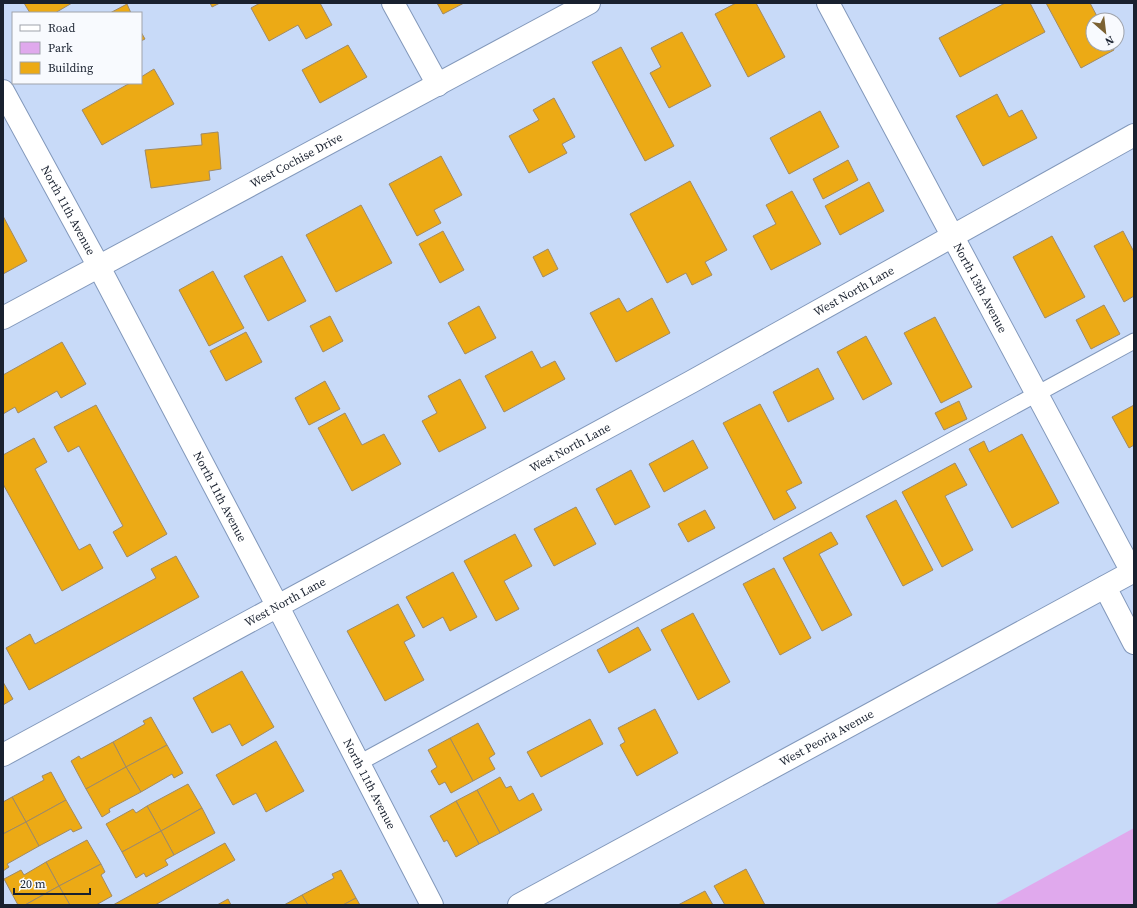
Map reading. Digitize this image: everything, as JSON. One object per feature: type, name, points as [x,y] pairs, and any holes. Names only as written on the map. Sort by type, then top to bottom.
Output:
[{"type":"street","points":[[393,3],[438,85]]},
{"type":"street","name":"West Cochise Drive","points":[[3,318],[589,3]]},
{"type":"street","name":"North 13th Avenue","points":[[828,3],[1133,571]]},
{"type":"street","name":"North 11th Avenue","points":[[3,91],[99,267],[277,605],[432,905]]},
{"type":"street","name":"West North Lane","points":[[3,754],[691,382],[1134,135]]},
{"type":"street","name":"West Peoria Avenue","points":[[519,905],[1133,571]]},
{"type":"street","points":[[1104,587],[1134,644]]},
{"type":"lane","points":[[359,763],[1134,341]]},
{"type":"green space","points":[[1134,828],[1134,905],[994,905]]},
{"type":"building","points":[[24,3],[72,3],[57,12],[29,12]]},
{"type":"building","points":[[210,3],[220,3],[212,7]]},
{"type":"building","points":[[260,3],[320,3],[332,25],[306,39],[298,25],[269,41],[251,8]]},
{"type":"building","points":[[437,3],[464,3],[443,14]]},
{"type":"building","points":[[736,3],[756,3],[785,57],[748,77],[715,14]]},
{"type":"building","points":[[1005,3],[1030,3],[1045,32],[960,77],[939,38]]},
{"type":"building","points":[[1046,3],[1090,3],[1095,12],[1085,12],[1085,52],[1110,52],[1081,68]]},
{"type":"building","points":[[127,4],[131,12],[112,12]]},
{"type":"building","points":[[682,32],[711,86],[669,108],[650,73],[661,67],[651,48]]},
{"type":"building","points":[[142,34],[145,39],[142,40]]},
{"type":"building","points":[[348,45],[367,77],[320,103],[302,70]]},
{"type":"building","points":[[621,47],[674,146],[645,161],[592,62]]},
{"type":"building","points":[[154,69],[174,104],[102,145],[82,110],[128,84],[142,84],[142,76]]},
{"type":"building","points":[[997,94],[1009,117],[1022,110],[1037,138],[983,166],[956,116]]},
{"type":"building","points":[[554,98],[575,137],[562,144],[567,153],[529,173],[509,136],[539,120],[533,110]]},
{"type":"building","points":[[820,111],[839,147],[789,174],[770,138]]},
{"type":"building","points":[[218,132],[221,169],[209,171],[210,180],[151,188],[145,150],[202,145],[201,134]]},
{"type":"building","points":[[441,156],[462,195],[434,210],[441,223],[417,236],[389,184]]},
{"type":"building","points":[[848,160],[858,180],[823,199],[813,179]]},
{"type":"building","points":[[690,181],[727,250],[705,262],[712,275],[692,285],[686,273],[667,283],[630,214]]},
{"type":"building","points":[[869,182],[884,211],[840,235],[825,206]]},
{"type":"building","points":[[792,191],[821,244],[771,270],[753,236],[776,224],[766,205]]},
{"type":"building","points":[[361,205],[392,263],[336,292],[306,235]]},
{"type":"building","points":[[3,216],[27,261],[3,274]]},
{"type":"building","points":[[443,231],[464,270],[440,283],[419,244]]},
{"type":"building","points":[[1123,231],[1134,252],[1134,296],[1124,302],[1094,246]]},
{"type":"building","points":[[1052,236],[1085,297],[1045,318],[1013,257]]},
{"type":"building","points":[[548,249],[558,269],[543,277],[533,257]]},
{"type":"building","points":[[282,256],[306,301],[268,321],[244,276]]},
{"type":"building","points":[[213,271],[244,328],[209,346],[179,290]]},
{"type":"building","points":[[619,298],[627,312],[652,298],[670,333],[616,362],[590,313]]},
{"type":"building","points":[[1104,305],[1120,334],[1091,349],[1076,320]]},
{"type":"building","points":[[479,306],[496,338],[465,354],[448,323]]},
{"type":"building","points":[[330,316],[343,341],[323,352],[310,326]]},
{"type":"building","points":[[935,317],[972,387],[941,403],[904,333]]},
{"type":"building","points":[[246,332],[262,362],[226,381],[210,351]]},
{"type":"building","points":[[866,336],[892,384],[863,400],[837,352]]},
{"type":"building","points":[[62,342],[86,384],[61,398],[57,391],[18,413],[15,407],[3,414],[3,375]]},
{"type":"building","points":[[532,351],[541,368],[555,361],[565,379],[504,412],[485,376]]},
{"type":"building","points":[[818,368],[834,399],[788,422],[773,392]]},
{"type":"building","points":[[460,379],[486,428],[439,452],[422,421],[437,413],[428,396]]},
{"type":"building","points":[[325,381],[340,409],[309,425],[295,398]]},
{"type":"building","points":[[959,401],[967,419],[944,430],[935,413]]},
{"type":"building","points":[[760,404],[802,483],[786,491],[796,508],[774,520],[723,423]]},
{"type":"building","points":[[96,405],[167,534],[127,557],[113,532],[123,526],[79,446],[68,452],[54,427]]},
{"type":"building","points":[[1134,405],[1134,445],[1129,448],[1112,417]]},
{"type":"building","points":[[345,413],[362,445],[384,434],[401,464],[352,491],[318,428]]},
{"type":"building","points":[[1022,434],[1059,503],[1012,528],[969,449],[984,441],[989,452]]},
{"type":"building","points":[[34,438],[47,462],[35,469],[79,550],[90,544],[103,568],[62,591],[3,484],[3,455]]},
{"type":"building","points":[[693,440],[708,468],[664,492],[649,464]]},
{"type":"building","points":[[955,463],[967,485],[945,496],[973,550],[942,567],[902,492]]},
{"type":"building","points":[[631,470],[650,507],[615,525],[596,489]]},
{"type":"building","points":[[896,500],[933,570],[903,586],[866,516]]},
{"type":"building","points":[[576,507],[596,544],[554,566],[534,529]]},
{"type":"building","points":[[705,510],[715,528],[688,542],[678,524]]},
{"type":"building","points":[[831,532],[838,544],[819,554],[852,615],[822,631],[783,558]]},
{"type":"building","points":[[515,534],[532,566],[504,581],[519,609],[496,621],[464,561]]},
{"type":"building","points":[[176,556],[199,597],[29,690],[6,648],[30,634],[35,644],[156,578],[151,569]]},
{"type":"building","points":[[774,568],[811,638],[780,655],[743,584]]},
{"type":"building","points":[[453,572],[477,617],[450,631],[443,617],[423,628],[406,597]]},
{"type":"building","points":[[398,604],[415,636],[404,642],[424,680],[385,701],[347,631]]},
{"type":"building","points":[[693,613],[730,682],[698,700],[661,630]]},
{"type":"building","points":[[638,627],[651,650],[609,673],[597,650]]},
{"type":"building","points":[[242,671],[274,727],[242,746],[230,724],[212,733],[193,698]]},
{"type":"building","points":[[3,682],[13,699],[3,705]]},
{"type":"building","points":[[655,709],[678,753],[637,776],[620,745],[625,742],[618,728]]},
{"type":"building","points":[[151,717],[167,745],[126,767],[113,742],[145,724],[143,721]]},
{"type":"building","points":[[590,719],[603,744],[541,777],[527,752]]},
{"type":"building","points":[[478,723],[495,754],[489,758],[495,769],[473,781],[450,738]]},
{"type":"building","points":[[450,738],[473,781],[451,793],[445,782],[439,785],[431,771],[437,767],[428,750]]},
{"type":"building","points":[[276,741],[304,791],[266,812],[256,793],[233,805],[216,775]]},
{"type":"building","points":[[113,742],[126,767],[86,789],[71,761],[79,756],[81,759]]},
{"type":"building","points":[[167,745],[183,773],[174,778],[172,774],[141,792],[126,767]]},
{"type":"building","points":[[126,767],[141,792],[109,809],[110,812],[102,817],[86,789]]},
{"type":"building","points":[[51,772],[66,800],[26,822],[12,797],[44,780],[42,776]]},
{"type":"building","points":[[500,777],[506,788],[511,786],[519,801],[533,793],[542,810],[500,833],[477,790]]},
{"type":"building","points":[[188,784],[202,808],[161,831],[147,806]]},
{"type":"building","points":[[477,790],[500,833],[479,844],[456,801]]},
{"type":"building","points":[[12,797],[26,822],[3,834],[3,802]]},
{"type":"building","points":[[66,800],[82,828],[73,832],[71,829],[39,846],[26,822]]},
{"type":"building","points":[[456,801],[479,844],[456,857],[447,840],[444,842],[430,816]]},
{"type":"building","points":[[147,806],[161,831],[122,852],[106,824],[133,809],[136,813]]},
{"type":"building","points":[[202,808],[215,833],[174,855],[161,831]]},
{"type":"building","points":[[26,822],[39,846],[7,864],[9,867],[3,871],[3,834]]},
{"type":"building","points":[[161,831],[174,855],[165,860],[168,865],[146,877],[144,873],[136,878],[122,852]]},
{"type":"building","points":[[87,840],[101,864],[59,886],[46,862]]},
{"type":"building","points":[[225,843],[235,860],[155,905],[113,905]]},
{"type":"building","points":[[46,862],[59,886],[25,905],[18,905],[4,879],[21,870],[24,875]]},
{"type":"building","points":[[101,864],[105,872],[101,875],[112,896],[96,905],[70,905],[59,886]]},
{"type":"building","points":[[746,869],[765,905],[725,905],[714,886]]},
{"type":"building","points":[[341,870],[356,898],[343,905],[308,905],[302,895],[334,878],[332,874]]},
{"type":"building","points":[[59,886],[70,905],[25,905]]},
{"type":"building","points":[[705,891],[713,905],[678,905]]},
{"type":"building","points":[[302,895],[308,905],[284,905]]},
{"type":"building","points":[[356,898],[360,905],[343,905]]},
{"type":"building","points":[[228,899],[231,905],[217,905]]}]
